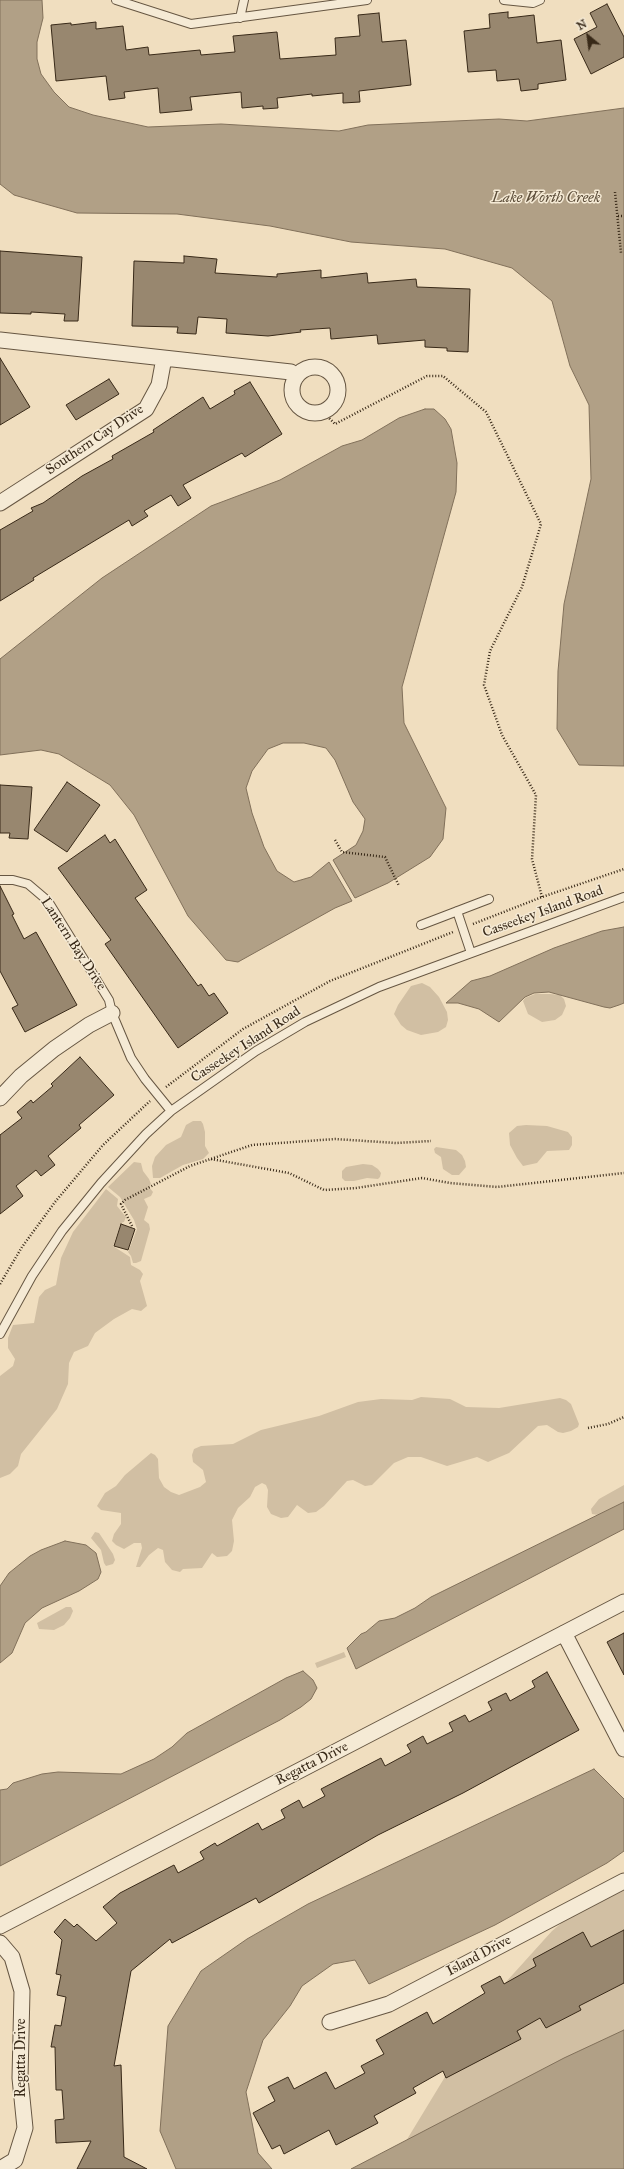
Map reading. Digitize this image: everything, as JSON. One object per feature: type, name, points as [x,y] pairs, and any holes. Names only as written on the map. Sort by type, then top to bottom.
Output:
[{"type":"street","points":[[0,340],[291,372],[297,376]]},
{"type":"street","name":"Southern Cay Drive","points":[[0,503],[146,409],[159,385],[164,358]]},
{"type":"street","points":[[310,367],[326,369],[332,374],[338,388],[338,396],[334,403],[323,412],[308,412],[297,403],[292,390],[297,376],[310,367]]},
{"type":"street","points":[[0,1098],[20,1076],[54,1049],[89,1025],[112,1013]]},
{"type":"street","name":"Regatta Drive","points":[[0,1926],[624,1602]]},
{"type":"street","points":[[564,1633],[624,1749]]},
{"type":"street","name":"Island Drive","points":[[330,2022],[389,2004],[624,1881]]},
{"type":"street","name":"Regatta Drive","points":[[0,1943],[12,1958],[22,1991],[20,2078],[25,2128],[15,2160],[0,2169]]},
{"type":"lane","points":[[116,0],[190,24],[240,18],[322,3],[367,0]]},
{"type":"lane","points":[[240,18],[244,0]]},
{"type":"lane","points":[[504,0],[533,3],[540,0]]},
{"type":"lane","name":"Lantern Bay Drive","points":[[0,880],[13,880],[28,884],[48,901],[110,1000],[112,1013],[131,1058],[145,1079],[171,1111]]},
{"type":"lane","name":"Casseekey Island Road","points":[[0,1334],[32,1276],[62,1231],[101,1183],[146,1134],[171,1111],[256,1051],[305,1022],[379,987],[624,897]]},
{"type":"lane","points":[[421,925],[489,899]]},
{"type":"lane","points":[[457,911],[471,953]]},
{"type":"path","points":[[615,192],[622,253]]},
{"type":"path","points":[[618,216],[624,216]]},
{"type":"path","points":[[323,412],[335,424],[426,376],[443,376],[486,412],[541,524],[522,587],[490,651],[484,685],[502,735],[536,795],[532,859],[542,897]]},
{"type":"path","points":[[335,840],[342,852],[385,857],[399,886]]},
{"type":"path","points":[[132,1226],[122,1204],[126,1200],[190,1166],[252,1145],[335,1139],[396,1143],[431,1141]]},
{"type":"path","points":[[211,1160],[289,1173],[324,1190],[356,1188],[422,1178],[450,1184],[497,1187],[624,1172]]},
{"type":"path","points":[[588,1428],[608,1424],[624,1417]]},
{"type":"shaded area","points":[[422,983],[430,987],[439,997],[447,1012],[448,1020],[446,1027],[438,1032],[421,1035],[407,1030],[401,1025],[394,1014],[398,1005],[411,986]]},
{"type":"shaded area","points":[[535,994],[560,995],[564,999],[566,1006],[562,1015],[555,1020],[542,1022],[528,1014],[523,1001],[525,998]]},
{"type":"shaded area","points":[[193,1121],[201,1121],[203,1124],[205,1132],[205,1146],[209,1153],[203,1159],[183,1165],[160,1178],[153,1178],[152,1166],[155,1157],[166,1145],[181,1137],[186,1125]]},
{"type":"shaded area","points":[[517,1126],[547,1126],[568,1132],[572,1137],[572,1145],[569,1150],[547,1151],[537,1163],[523,1166],[510,1145],[509,1133]]},
{"type":"shaded area","points":[[436,1147],[456,1150],[462,1155],[466,1167],[459,1175],[452,1175],[443,1169],[441,1157],[435,1153],[434,1149]]},
{"type":"shaded area","points":[[134,1162],[141,1163],[143,1171],[151,1184],[149,1187],[153,1192],[151,1196],[144,1199],[148,1207],[144,1220],[149,1224],[150,1229],[141,1261],[136,1263],[133,1263],[128,1252],[137,1229],[134,1220],[120,1197],[108,1187]]},
{"type":"shaded area","points":[[363,1164],[372,1165],[378,1169],[381,1173],[380,1177],[378,1179],[367,1178],[354,1181],[345,1181],[342,1178],[342,1171],[346,1167]]},
{"type":"shaded area","points":[[106,1189],[118,1199],[117,1206],[126,1217],[124,1222],[121,1223],[113,1246],[130,1257],[131,1265],[140,1270],[143,1274],[140,1281],[147,1306],[141,1311],[132,1309],[114,1319],[95,1333],[88,1346],[74,1352],[69,1363],[68,1384],[57,1409],[21,1454],[18,1466],[10,1474],[0,1478],[0,1376],[13,1366],[15,1359],[8,1348],[8,1338],[13,1325],[34,1323],[39,1297],[45,1290],[56,1285],[61,1258],[73,1232]]},
{"type":"shaded area","points":[[421,1397],[450,1399],[466,1407],[499,1408],[560,1398],[571,1404],[579,1424],[578,1427],[571,1431],[563,1433],[558,1432],[547,1425],[538,1426],[509,1453],[488,1462],[477,1457],[447,1466],[421,1457],[408,1457],[394,1463],[372,1485],[365,1486],[353,1480],[347,1481],[324,1506],[316,1512],[308,1513],[297,1505],[288,1517],[281,1518],[271,1514],[267,1507],[268,1490],[266,1485],[262,1483],[255,1487],[250,1497],[238,1508],[232,1520],[234,1541],[232,1551],[227,1556],[217,1557],[212,1553],[202,1568],[183,1569],[180,1572],[172,1570],[165,1562],[163,1550],[158,1548],[149,1555],[140,1567],[136,1567],[142,1548],[141,1543],[134,1543],[124,1549],[116,1545],[112,1541],[114,1534],[121,1524],[121,1513],[101,1510],[97,1506],[105,1493],[116,1486],[125,1475],[151,1453],[158,1459],[159,1478],[164,1487],[179,1495],[200,1487],[206,1482],[203,1470],[193,1462],[192,1455],[194,1449],[201,1446],[233,1444],[261,1430],[319,1416],[358,1402],[381,1399],[412,1400]]},
{"type":"shaded area","points":[[624,1485],[624,1507],[605,1516],[592,1514],[591,1509],[599,1499]]},
{"type":"shaded area","points":[[95,1532],[99,1533],[113,1554],[115,1560],[113,1564],[106,1566],[104,1563],[101,1550],[91,1538]]},
{"type":"shaded area","points":[[66,1607],[71,1607],[73,1611],[70,1618],[64,1625],[54,1630],[39,1629],[37,1623]]},
{"type":"shaded area","points":[[344,1652],[346,1657],[317,1668],[315,1663]]},
{"type":"shaded area","points":[[624,1874],[624,2169],[389,2169],[496,1993],[552,1931],[610,1882]]},
{"type":"water","name":"Lake Worth Creek","points":[[0,0],[42,0],[43,18],[37,42],[37,59],[41,74],[54,92],[69,107],[93,115],[148,127],[221,124],[339,131],[368,125],[499,119],[527,121],[624,108],[624,766],[579,765],[557,729],[558,671],[564,604],[591,479],[589,405],[570,366],[552,301],[512,268],[445,249],[351,242],[270,226],[177,214],[77,213],[14,195],[0,184]]},
{"type":"water","points":[[425,409],[434,409],[445,419],[451,429],[457,463],[456,492],[402,687],[404,723],[446,808],[443,839],[430,857],[388,883],[355,898],[333,860],[356,845],[363,831],[365,819],[353,802],[335,760],[326,748],[304,743],[283,743],[268,749],[252,771],[246,788],[252,813],[264,847],[277,871],[294,882],[311,877],[329,862],[352,901],[335,908],[238,962],[226,960],[188,916],[134,815],[110,785],[59,754],[41,750],[0,755],[0,659],[102,578],[211,506],[280,480],[342,446],[362,440],[399,418]]},
{"type":"water","points":[[624,927],[624,1003],[610,1008],[549,992],[534,993],[525,997],[499,1022],[479,1009],[458,1003],[446,1003],[471,981],[490,976],[554,948],[602,931]]},
{"type":"water","points":[[624,1502],[624,1529],[356,1669],[347,1648],[361,1634],[366,1632],[379,1621],[395,1618],[415,1608],[431,1597]]},
{"type":"water","points":[[65,1541],[86,1545],[96,1553],[101,1572],[98,1579],[79,1591],[42,1608],[25,1623],[12,1653],[0,1663],[0,1586],[9,1573],[30,1556]]},
{"type":"water","points":[[303,1671],[313,1680],[317,1688],[311,1699],[301,1707],[280,1720],[0,1866],[0,1790],[7,1789],[13,1783],[42,1774],[58,1772],[121,1774],[154,1759],[172,1747],[187,1733],[286,1678]]},
{"type":"water","points":[[594,1769],[624,1799],[624,1851],[607,1863],[495,1925],[369,1984],[355,1960],[333,1964],[302,1986],[290,2006],[263,2040],[246,2092],[258,2153],[272,2169],[176,2169],[160,2131],[168,2026],[201,1971],[247,1939],[308,1904]]},
{"type":"water","points":[[624,2030],[624,2169],[351,2169],[564,2058]]},
{"type":"building","points":[[607,4],[624,37],[624,57],[591,74],[574,39],[597,27],[590,13]]},
{"type":"building","points":[[508,12],[508,18],[534,15],[537,43],[561,40],[566,80],[538,84],[538,89],[521,91],[519,79],[497,81],[496,70],[468,72],[464,31],[490,28],[489,14]]},
{"type":"building","points":[[379,13],[382,42],[406,40],[411,85],[359,91],[360,102],[343,103],[343,93],[312,96],[312,94],[277,98],[278,108],[263,109],[263,106],[242,108],[241,92],[190,97],[192,110],[160,113],[158,88],[124,92],[125,98],[109,100],[106,76],[56,81],[51,25],[71,23],[71,25],[96,22],[96,29],[123,26],[126,50],[148,47],[149,55],[200,50],[201,55],[235,52],[233,36],[277,32],[280,59],[336,55],[335,38],[360,36],[358,15]]},
{"type":"building","points":[[0,251],[82,257],[78,321],[64,321],[65,314],[31,312],[31,314],[0,313]]},
{"type":"building","points":[[184,256],[217,259],[215,273],[277,277],[277,274],[321,270],[321,278],[367,273],[368,283],[416,279],[417,287],[470,289],[468,352],[447,351],[447,348],[425,347],[425,340],[378,344],[377,335],[331,339],[330,328],[300,330],[301,332],[268,336],[226,333],[227,319],[198,317],[196,334],[177,333],[178,327],[132,326],[134,261],[184,263]]},
{"type":"building","points":[[0,358],[30,407],[0,425]]},
{"type":"building","points":[[109,379],[119,394],[76,420],[66,405]]},
{"type":"building","points":[[250,382],[282,434],[245,457],[242,453],[183,485],[191,498],[178,506],[171,495],[144,511],[148,516],[132,526],[129,520],[33,578],[34,580],[0,601],[0,530],[33,511],[31,508],[43,503],[82,476],[113,459],[112,456],[154,432],[153,430],[203,397],[210,409],[235,394],[234,391]]},
{"type":"building","points":[[67,782],[100,805],[67,852],[34,830]]},
{"type":"building","points":[[0,785],[32,787],[28,839],[9,838],[10,833],[0,833]]},
{"type":"building","points":[[105,835],[110,843],[115,839],[147,890],[135,898],[198,986],[201,984],[209,996],[214,993],[228,1013],[178,1048],[105,944],[111,940],[58,868]]},
{"type":"building","points":[[0,886],[14,914],[12,915],[24,939],[36,932],[77,1005],[25,1032],[12,1008],[18,1005],[0,971]]},
{"type":"building","points":[[80,1057],[114,1095],[79,1125],[81,1128],[48,1156],[55,1165],[41,1176],[36,1170],[16,1186],[23,1196],[0,1214],[0,1135],[22,1118],[17,1112],[31,1100],[33,1103],[53,1086],[51,1084]]},
{"type":"building","points":[[121,1224],[135,1229],[128,1250],[114,1246]]},
{"type":"building","points":[[624,1633],[624,1675],[607,1642]]},
{"type":"building","points":[[547,1672],[579,1730],[463,1793],[378,1835],[259,1903],[256,1898],[172,1943],[170,1939],[131,1971],[114,2066],[121,2065],[124,2157],[147,2169],[77,2169],[91,2141],[56,2143],[55,2120],[64,2119],[62,2090],[56,2090],[55,2047],[51,2047],[55,2025],[61,2026],[66,1997],[57,1995],[61,1975],[56,1974],[62,1940],[54,1932],[65,1919],[74,1927],[77,1924],[96,1941],[117,1923],[103,1907],[120,1893],[174,1865],[178,1873],[204,1859],[200,1852],[215,1843],[217,1846],[258,1823],[262,1830],[285,1818],[281,1810],[299,1800],[303,1808],[325,1796],[321,1789],[381,1758],[385,1766],[411,1752],[407,1745],[423,1736],[427,1744],[453,1731],[449,1723],[465,1715],[469,1722],[492,1710],[488,1702],[506,1693],[510,1701],[535,1687],[532,1681]]},
{"type":"building","points":[[624,1930],[624,1983],[579,2006],[581,2010],[546,2028],[540,2018],[517,2031],[521,2039],[446,2078],[443,2071],[413,2088],[416,2093],[374,2116],[378,2123],[336,2145],[329,2130],[284,2154],[280,2145],[272,2149],[253,2113],[275,2101],[268,2087],[288,2077],[294,2089],[326,2072],[335,2089],[365,2073],[361,2066],[384,2054],[376,2040],[427,2012],[433,2024],[485,1993],[481,1986],[500,1976],[504,1984],[536,1966],[533,1959],[583,1932],[591,1947]]}]
